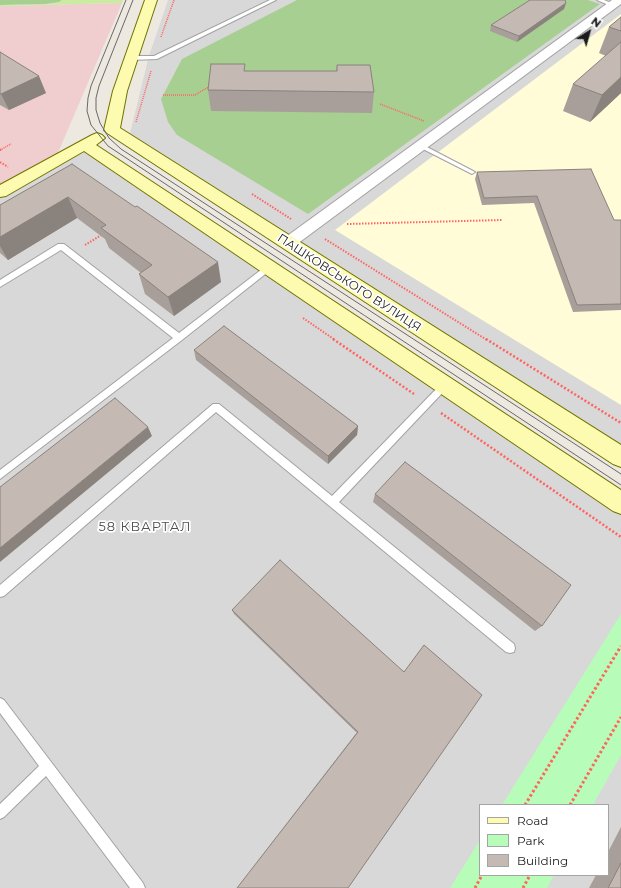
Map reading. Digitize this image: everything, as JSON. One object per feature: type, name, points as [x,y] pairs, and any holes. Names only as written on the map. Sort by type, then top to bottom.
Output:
[{"type":"street","points":[[0,192],[112,130],[120,91],[151,0]]},
{"type":"street","points":[[265,265],[288,244],[308,229],[616,2]]},
{"type":"street","points":[[85,145],[120,91]]},
{"type":"street","name":"ПАШКОВСЬКОГО ВУЛИЦЯ","points":[[112,130],[621,457]]},
{"type":"street","points":[[85,145],[621,503]]},
{"type":"lane","points":[[131,58],[155,58],[274,0]]},
{"type":"lane","points":[[599,0],[616,2]]},
{"type":"lane","points":[[421,146],[472,172]]},
{"type":"lane","points":[[0,284],[61,246],[179,338]]},
{"type":"lane","points":[[0,475],[179,338],[265,265]]},
{"type":"lane","points":[[332,502],[445,386]]},
{"type":"lane","points":[[0,592],[216,407],[510,648]]},
{"type":"lane","points":[[0,704],[138,888]]},
{"type":"lane","points":[[0,813],[47,767]]},
{"type":"path","points":[[141,126],[136,123],[174,0]]},
{"type":"path","points":[[163,95],[195,95],[215,83]]},
{"type":"path","points":[[380,104],[444,128]]},
{"type":"path","points":[[0,150],[11,144]]},
{"type":"path","points":[[249,192],[621,423]]},
{"type":"path","points":[[346,224],[502,220]]},
{"type":"path","points":[[72,254],[105,233]]},
{"type":"path","points":[[297,313],[621,537]]},
{"type":"path","points":[[526,804],[621,646]]},
{"type":"path","points":[[571,804],[621,717]]},
{"type":"path","points":[[475,888],[481,876]]},
{"type":"path","points":[[523,888],[529,876]]},
{"type":"shaded area","points":[[168,0],[621,0],[621,449],[129,137],[149,56]]},
{"type":"shaded area","points":[[122,3],[54,162],[0,191],[0,6]]},
{"type":"shaded area","points":[[621,14],[621,405],[335,230]]},
{"type":"shaded area","points":[[84,151],[621,514],[621,888],[0,888],[0,198]]},
{"type":"green space","points":[[0,0],[62,0],[59,2],[46,4],[0,5]]},
{"type":"green space","points":[[62,0],[123,0],[122,3],[0,6],[46,4],[59,2]]},
{"type":"green space","points":[[297,0],[588,0],[600,4],[308,214],[177,135],[168,122],[161,99],[182,59]]},
{"type":"green space","points":[[621,614],[621,755],[594,804],[503,804]]},
{"type":"green space","points":[[479,842],[479,876],[553,876],[547,888],[450,888]]},
{"type":"building","points":[[530,0],[565,0],[566,3],[519,36],[491,25]]},
{"type":"building","points":[[621,17],[621,31],[609,27]]},
{"type":"building","points":[[621,42],[621,77],[602,95],[573,84]]},
{"type":"building","points":[[0,52],[39,76],[1,94]]},
{"type":"building","points":[[211,64],[245,64],[244,71],[337,71],[337,65],[370,65],[374,92],[208,90]]},
{"type":"building","points":[[72,164],[135,207],[137,206],[218,262],[168,297],[139,274],[152,265],[101,228],[106,225],[68,197],[0,237],[0,205]]},
{"type":"building","points":[[591,169],[614,220],[621,220],[621,304],[577,305],[537,196],[484,198],[477,172]]},
{"type":"building","points":[[224,326],[358,426],[328,456],[194,350]]},
{"type":"building","points":[[115,398],[148,427],[0,548],[0,487]]},
{"type":"building","points":[[405,462],[571,585],[542,626],[375,494]]},
{"type":"building","points":[[280,560],[404,672],[424,645],[482,695],[348,888],[237,888],[358,732],[232,610]]},
{"type":"building","points":[[621,863],[621,888],[608,888]]},
{"type":"tram line","points":[[126,0],[91,86],[88,98],[87,111],[91,125],[108,146],[621,485]]},
{"type":"tram line","points":[[133,0],[99,86],[96,98],[96,110],[100,123],[109,138],[121,149],[621,474]]},
{"type":"district","name":"58 КВАРТАЛ","points":[[145,527]]}]
